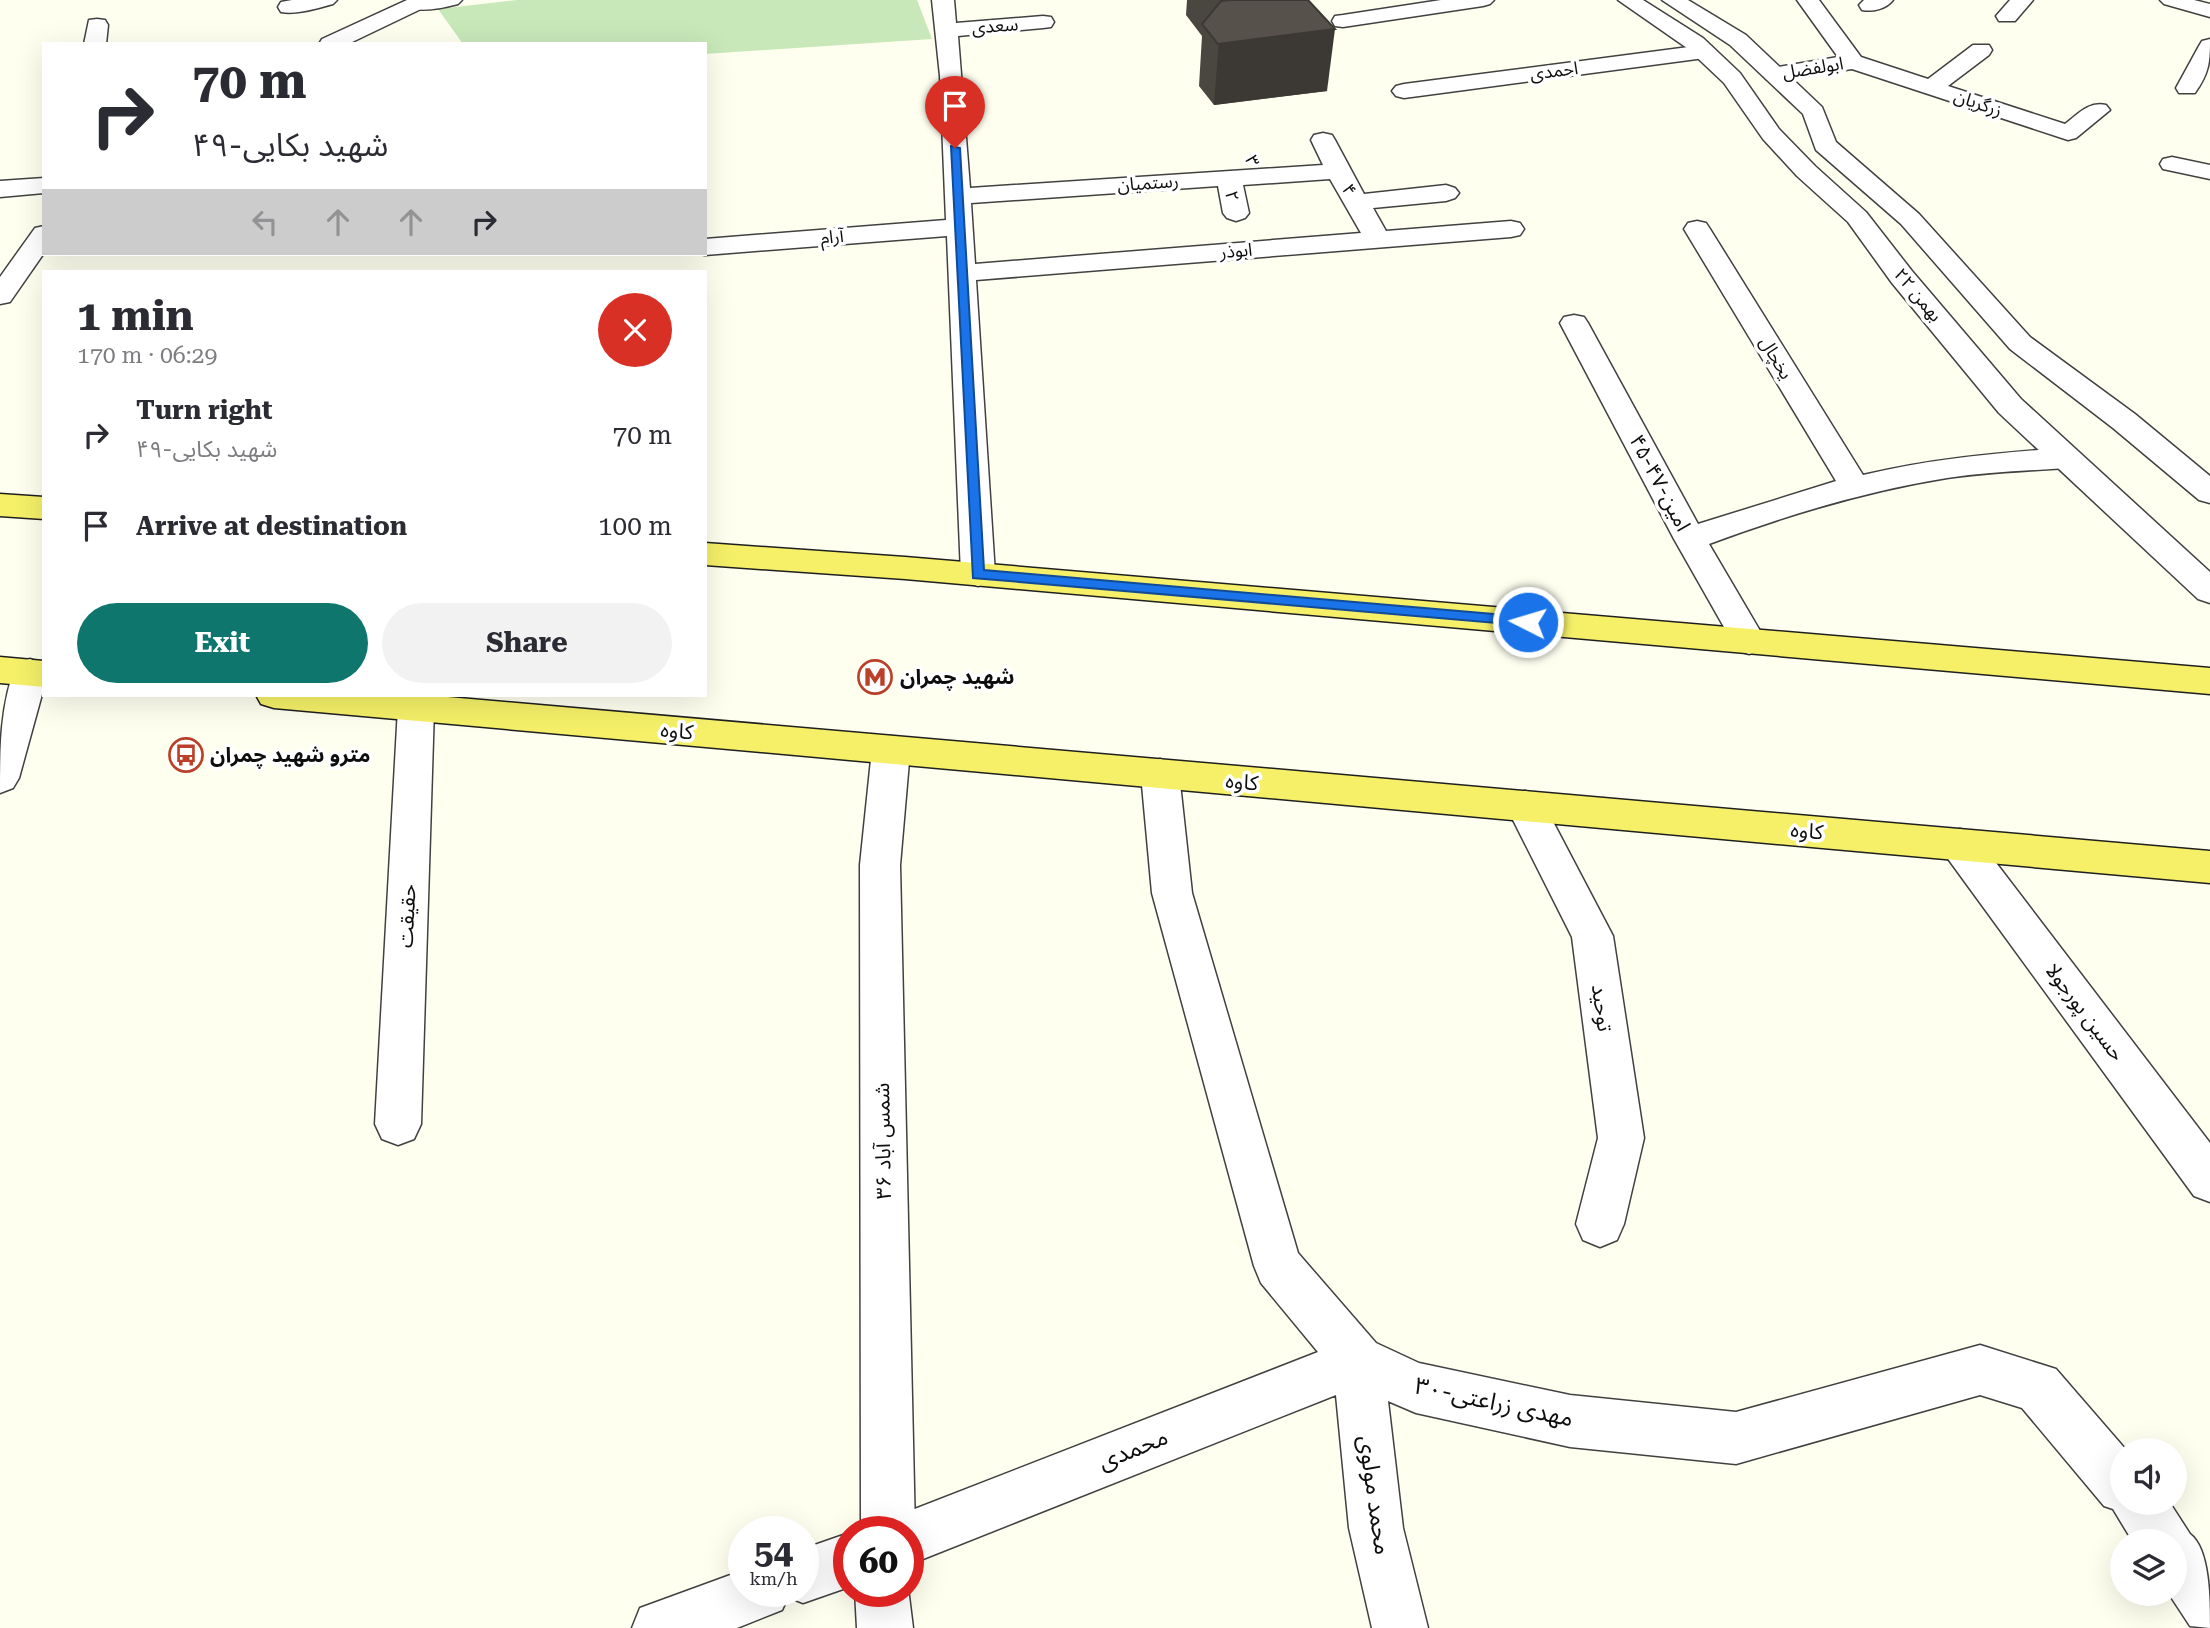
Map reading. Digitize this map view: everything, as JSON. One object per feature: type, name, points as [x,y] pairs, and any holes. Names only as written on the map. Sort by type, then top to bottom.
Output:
[{"type":"main road","points":[[0,505],[42,505]]},
{"type":"main road","points":[[707,554],[978,574],[2210,681]]},
{"type":"main road","name":"کاوه","points":[[296,697],[2210,867]]},
{"type":"street","points":[[289,7],[326,0]]},
{"type":"street","points":[[334,42],[413,2],[451,0]]},
{"type":"street","points":[[943,0],[959,227],[978,574]]},
{"type":"street","points":[[1343,21],[1483,0]]},
{"type":"street","name":"۲۲ بهمن","points":[[1629,0],[1704,52],[1732,78],[1771,134],[1806,172],[1857,217],[1902,278],[2010,406],[2195,569],[2210,591]]},
{"type":"street","points":[[1672,0],[1738,40],[1814,112],[1825,145],[1855,174],[1910,219],[2020,343],[2124,421],[2210,493]]},
{"type":"street","points":[[1808,0],[1853,62]]},
{"type":"street","points":[[2007,16],[2022,0]]},
{"type":"street","points":[[2171,0],[2210,11]]},
{"type":"street","name":"سعدی","points":[[946,30],[1043,22]]},
{"type":"street","points":[[1932,87],[1981,50]]},
{"type":"street","name":"احمدی","points":[[1404,91],[1704,52]]},
{"type":"street","points":[[2187,88],[2207,60]]},
{"type":"street","name":"ابولفضل","points":[[1774,74],[1853,62]]},
{"type":"street","name":"زرگریان","points":[[1853,62],[2068,133],[2098,110]]},
{"type":"street","name":"۴","points":[[1324,139],[1338,171],[1378,239]]},
{"type":"street","points":[[2172,164],[2210,172]]},
{"type":"street","name":"رستمیان","points":[[957,196],[1151,173],[1229,178],[1255,166],[1338,171]]},
{"type":"street","name":"۲","points":[[1229,178],[1236,213]]},
{"type":"street","points":[[2,192],[42,185]]},
{"type":"street","points":[[1356,202],[1446,193]]},
{"type":"street","name":"آرام","points":[[707,247],[959,227]]},
{"type":"street","name":"ابوذر","points":[[961,273],[1511,229]]},
{"type":"street","name":"یخچال","points":[[1697,229],[1855,486]]},
{"type":"street","points":[[0,296],[42,235]]},
{"type":"street","name":"۴۵-۴۷-امین","points":[[1574,323],[1690,539],[1749,641]]},
{"type":"street","points":[[1690,539],[1751,516],[1855,486],[1950,467],[2066,458]]},
{"type":"street","points":[[0,778],[24,672]]},
{"type":"street","name":"حقیقت","points":[[398,1124],[416,708]]},
{"type":"street","name":"شمس آباد ۳۶","points":[[888,1516],[880,865],[891,750]]},
{"type":"street","name":"۳۰-مهدی زراعتی","points":[[1160,774],[1172,893],[1278,1266],[1358,1361],[1416,1388],[1557,1418],[1736,1438],[1980,1370],[2038,1387],[2110,1472]]},
{"type":"street","name":"توحید","points":[[1525,806],[1592,936],[1621,1138],[1600,1224]]},
{"type":"street","name":"حسین پورجولا","points":[[1960,845],[2210,1180]]},
{"type":"street","name":"محمدی","points":[[924,1532],[1358,1361]]},
{"type":"street","name":"محمد مولوی","points":[[1358,1361],[1376,1528],[1400,1628]]},
{"type":"street","points":[[2187,1572],[2210,1606]]},
{"type":"street","points":[[660,1628],[728,1604]]},
{"type":"street","points":[[883,1607],[885,1628]]},
{"type":"green space","points":[[517,0],[917,0],[932,39],[707,54],[707,42],[462,42],[438,9]]},
{"type":"building","points":[[1308,0],[1335,29],[1218,44],[1202,24],[1221,1]]},
{"type":"place","name":"شهید چمران","points":[[875,677]]},
{"type":"place","name":"مترو شهید چمران","points":[[186,755]]},
{"type":"route","points":[[955,148],[978,574],[1528,622]]}]
